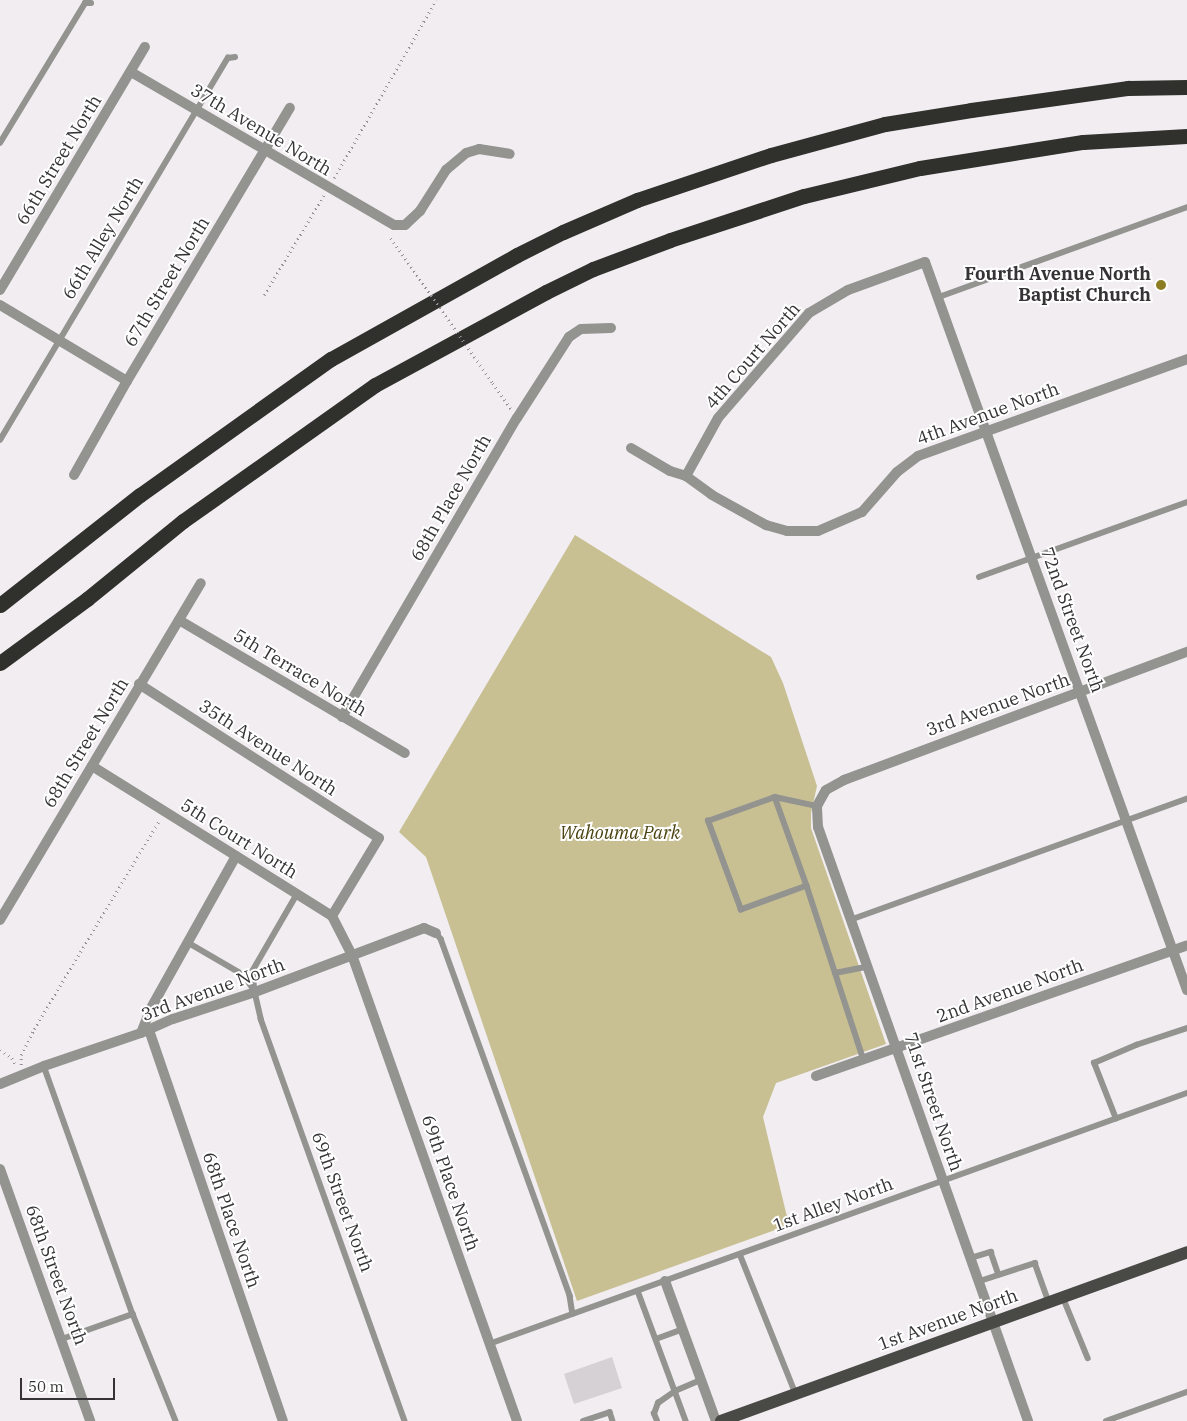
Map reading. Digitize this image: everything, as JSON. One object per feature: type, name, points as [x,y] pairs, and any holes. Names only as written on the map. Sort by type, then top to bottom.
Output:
[{"type":"highway","points":[[0,605],[140,495],[331,359],[517,255],[563,232],[637,200],[771,154],[885,124],[1128,88],[1187,87]]},
{"type":"highway","points":[[0,663],[87,599],[183,521],[375,385],[592,269],[670,240],[804,196],[920,168],[1083,142],[1187,136]]},
{"type":"main road","name":"1st Avenue North","points":[[721,1421],[1187,1252]]},
{"type":"street","name":"66th Street North","points":[[0,290],[145,47]]},
{"type":"street","name":"37th Avenue North","points":[[131,72],[394,225],[405,225],[420,211],[446,170],[466,153],[480,149],[510,154]]},
{"type":"street","name":"67th Street North","points":[[74,475],[127,381],[290,108]]},
{"type":"street","name":"72nd Street North","points":[[925,262],[1187,990]]},
{"type":"street","name":"4th Court North","points":[[686,476],[718,418],[809,314],[848,290],[925,262]]},
{"type":"street","points":[[0,304],[127,381]]},
{"type":"street","name":"68th Place North","points":[[342,717],[517,418],[569,337],[581,329],[611,328]]},
{"type":"street","name":"4th Avenue North","points":[[631,448],[670,471],[686,476],[712,495],[766,525],[787,531],[818,531],[862,512],[897,472],[918,456],[1187,359]]},
{"type":"street","name":"68th Street North","points":[[0,920],[201,582]]},
{"type":"street","name":"5th Terrace North","points":[[179,620],[405,753]]},
{"type":"street","name":"3rd Avenue North","points":[[817,806],[826,790],[844,780],[1187,652]]},
{"type":"street","name":"35th Avenue North","points":[[139,684],[379,838],[332,916]]},
{"type":"street","name":"5th Court North","points":[[92,766],[332,916]]},
{"type":"street","name":"71st Street North","points":[[817,806],[818,827],[866,967],[898,1049],[1028,1421]]},
{"type":"street","points":[[145,1032],[151,1008],[236,856]]},
{"type":"street","points":[[332,916],[352,955]]},
{"type":"street","name":"3rd Avenue North","points":[[0,1084],[44,1066],[145,1032],[174,1019],[255,992],[424,928],[436,933]]},
{"type":"street","name":"2nd Avenue North","points":[[816,1076],[898,1049],[1187,945]]},
{"type":"street","name":"69th Place North","points":[[352,955],[517,1421]]},
{"type":"street","name":"68th Place North","points":[[145,1032],[283,1421]]},
{"type":"street","name":"68th Street North","points":[[0,1169],[90,1421]]},
{"type":"street","points":[[665,1281],[716,1421]]},
{"type":"lane","points":[[0,143],[85,3],[91,3]]},
{"type":"lane","name":"66th Alley North","points":[[0,440],[228,58],[235,57]]},
{"type":"lane","points":[[939,297],[1187,207]]},
{"type":"lane","points":[[979,577],[1187,502]]},
{"type":"lane","points":[[775,797],[807,886],[864,1060]]},
{"type":"lane","points":[[807,886],[741,910],[708,821],[775,797],[817,806]]},
{"type":"lane","points":[[850,920],[1187,799]]},
{"type":"lane","points":[[255,992],[253,971],[297,895]]},
{"type":"lane","points":[[436,933],[441,939],[570,1296],[573,1314]]},
{"type":"lane","points":[[187,942],[244,975],[255,992]]},
{"type":"lane","points":[[835,973],[866,967]]},
{"type":"lane","name":"69th Street North","points":[[255,992],[261,1019],[404,1421]]},
{"type":"lane","points":[[1116,1119],[1094,1063],[1136,1045],[1187,1028]]},
{"type":"lane","points":[[44,1066],[134,1314],[176,1421]]},
{"type":"lane","name":"1st Alley North","points":[[489,1344],[1187,1093]]},
{"type":"lane","points":[[972,1258],[991,1252],[999,1275]]},
{"type":"lane","points":[[740,1254],[796,1394]]},
{"type":"lane","points":[[980,1281],[1035,1263],[1049,1302]]},
{"type":"lane","points":[[638,1291],[686,1421]]},
{"type":"lane","points":[[1063,1297],[1088,1358]]},
{"type":"lane","points":[[62,1339],[134,1314]]},
{"type":"lane","points":[[656,1339],[683,1329]]},
{"type":"lane","points":[[657,1421],[654,1414],[658,1403],[675,1391],[701,1380]]},
{"type":"lane","points":[[1106,1421],[1187,1392]]},
{"type":"lane","points":[[584,1421],[610,1412],[613,1421]]},
{"type":"path","points":[[264,295],[436,0]]},
{"type":"path","points":[[391,238],[517,418]]},
{"type":"path","points":[[21,1077],[21,1055],[34,1029],[164,812]]},
{"type":"path","points":[[0,1050],[12,1058],[21,1077]]},
{"type":"green space","name":"Wahouma Park","points":[[575,535],[771,657],[783,683],[817,786],[811,813],[811,828],[886,1044],[776,1083],[763,1117],[789,1225],[577,1301],[426,857],[399,832]]},
{"type":"building","points":[[612,1357],[622,1388],[574,1404],[564,1374]]},
{"type":"place","name":"Fourth Avenue North Baptist Church","points":[[1161,285]]}]
